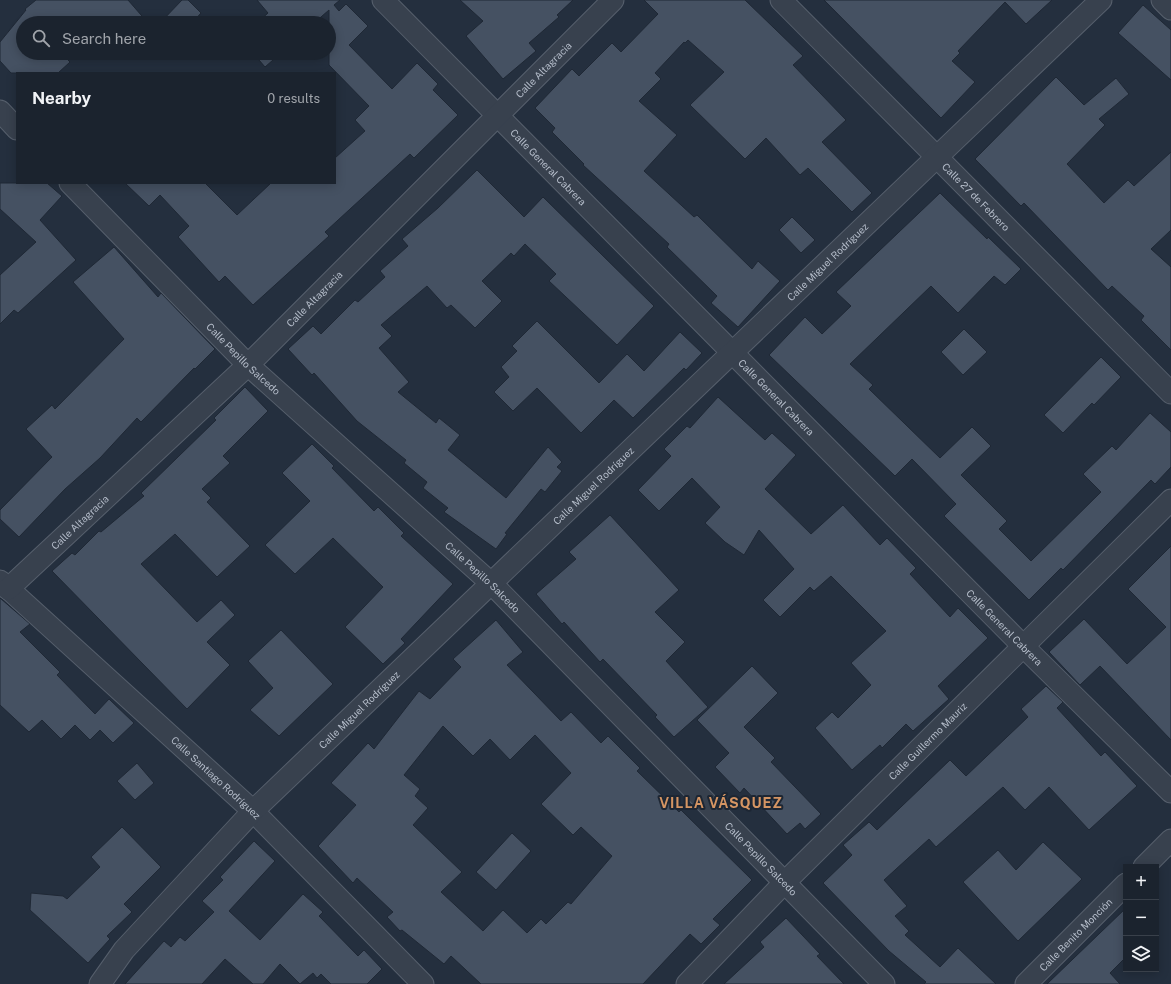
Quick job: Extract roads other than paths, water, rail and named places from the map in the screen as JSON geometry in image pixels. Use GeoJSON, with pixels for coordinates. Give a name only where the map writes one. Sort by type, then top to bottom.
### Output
{"type":"FeatureCollection","features":[{"type":"Feature","properties":{"kind":"street","name":"Calle General Cabrera"},"geometry":{"type":"LineString","coordinates":[[383,0],[734,352],[1024,647],[1171,792]]}},
{"type":"Feature","properties":{"kind":"street","name":"Calle Altagracia"},"geometry":{"type":"LineString","coordinates":[[4,585],[248,365],[613,0]]}},
{"type":"Feature","properties":{"kind":"street","name":"Calle 27 de Febrero"},"geometry":{"type":"LineString","coordinates":[[782,0],[936,158],[1171,393]]}},
{"type":"Feature","properties":{"kind":"street","name":"Calle Miguel Rodríguez"},"geometry":{"type":"LineString","coordinates":[[100,984],[124,950],[253,811],[1101,0]]}},
{"type":"Feature","properties":{"kind":"street"},"geometry":{"type":"LineString","coordinates":[[1162,0],[1171,9]]}},
{"type":"Feature","properties":{"kind":"street"},"geometry":{"type":"LineString","coordinates":[[0,111],[16,128]]}},
{"type":"Feature","properties":{"kind":"street","name":"Calle Pepillo Salcedo"},"geometry":{"type":"LineString","coordinates":[[71,184],[248,365],[492,584],[884,984]]}},
{"type":"Feature","properties":{"kind":"street","name":"Calle Guillermo Mauriz"},"geometry":{"type":"LineString","coordinates":[[687,984],[785,882],[1171,500]]}},
{"type":"Feature","properties":{"kind":"street","name":"Calle Santiago Rodríguez"},"geometry":{"type":"LineString","coordinates":[[4,585],[253,811],[423,984]]}},
{"type":"Feature","properties":{"kind":"street"},"geometry":{"type":"LineString","coordinates":[[1147,864],[1171,840]]}},
{"type":"Feature","properties":{"kind":"street","name":"Calle Benito Monción"},"geometry":{"type":"LineString","coordinates":[[1026,984],[1123,887]]}},
{"type":"Feature","properties":{"kind":"district","name":"VILLA VÁSQUEZ"},"geometry":{"type":"Point","coordinates":[721,803]}}]}
